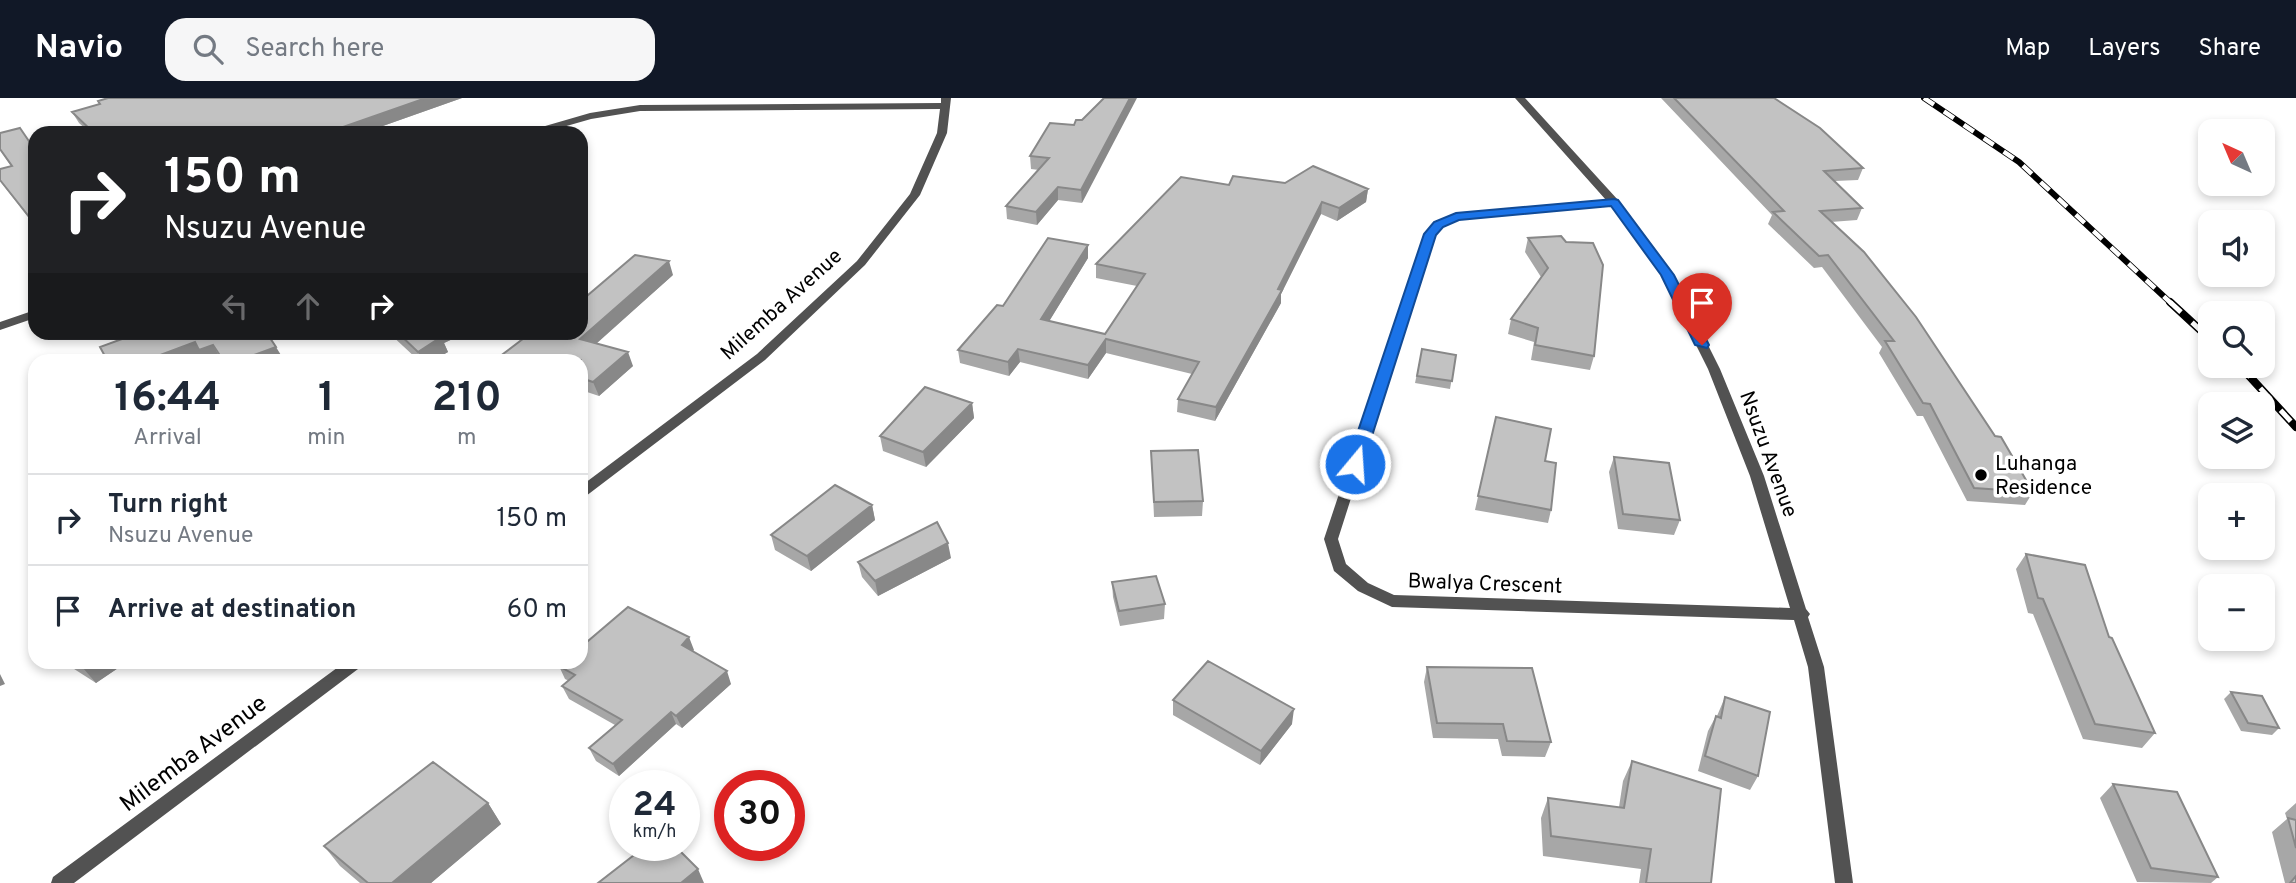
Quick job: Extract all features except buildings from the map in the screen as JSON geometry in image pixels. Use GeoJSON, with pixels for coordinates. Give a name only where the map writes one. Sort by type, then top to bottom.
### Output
{"type":"FeatureCollection","features":[{"type":"Feature","properties":{"kind":"street","name":"Nsuzu Avenue"},"geometry":{"type":"LineString","coordinates":[[1520,98],[1614,202],[1667,275],[1714,369],[1757,476],[1802,614],[1816,667],[1844,883]]}},
{"type":"Feature","properties":{"kind":"street"},"geometry":{"type":"LineString","coordinates":[[555,126],[590,116],[640,108],[945,102]]}},
{"type":"Feature","properties":{"kind":"street","name":"Milemba Avenue"},"geometry":{"type":"LineString","coordinates":[[588,488],[761,358],[860,264],[915,195],[942,133],[945,102]]}},
{"type":"Feature","properties":{"kind":"street","name":"Bwalya Crescent"},"geometry":{"type":"LineString","coordinates":[[1614,202],[1456,217],[1439,224],[1430,234],[1331,539],[1339,567],[1363,587],[1392,601],[1802,614]]}},
{"type":"Feature","properties":{"kind":"street"},"geometry":{"type":"LineString","coordinates":[[0,326],[28,316]]}},
{"type":"Feature","properties":{"kind":"street","name":"Milemba Avenue"},"geometry":{"type":"LineString","coordinates":[[60,883],[347,669]]}},
{"type":"Feature","properties":{"kind":"railway"},"geometry":{"type":"LineString","coordinates":[[1924,98],[2019,162],[2172,304]]}},
{"type":"Feature","properties":{"kind":"railway"},"geometry":{"type":"LineString","coordinates":[[2170,302],[2198,328]]}},
{"type":"Feature","properties":{"kind":"railway"},"geometry":{"type":"LineString","coordinates":[[2251,378],[2296,427]]}},
{"type":"Feature","properties":{"kind":"place","name":"Luhanga Residence"},"geometry":{"type":"Point","coordinates":[1981,475]}},
{"type":"Feature","properties":{"kind":"route"},"geometry":{"type":"LineString","coordinates":[[1355,464],[1418,264],[1430,234],[1439,224],[1456,217],[1614,202],[1667,275],[1702,345]]}}]}
